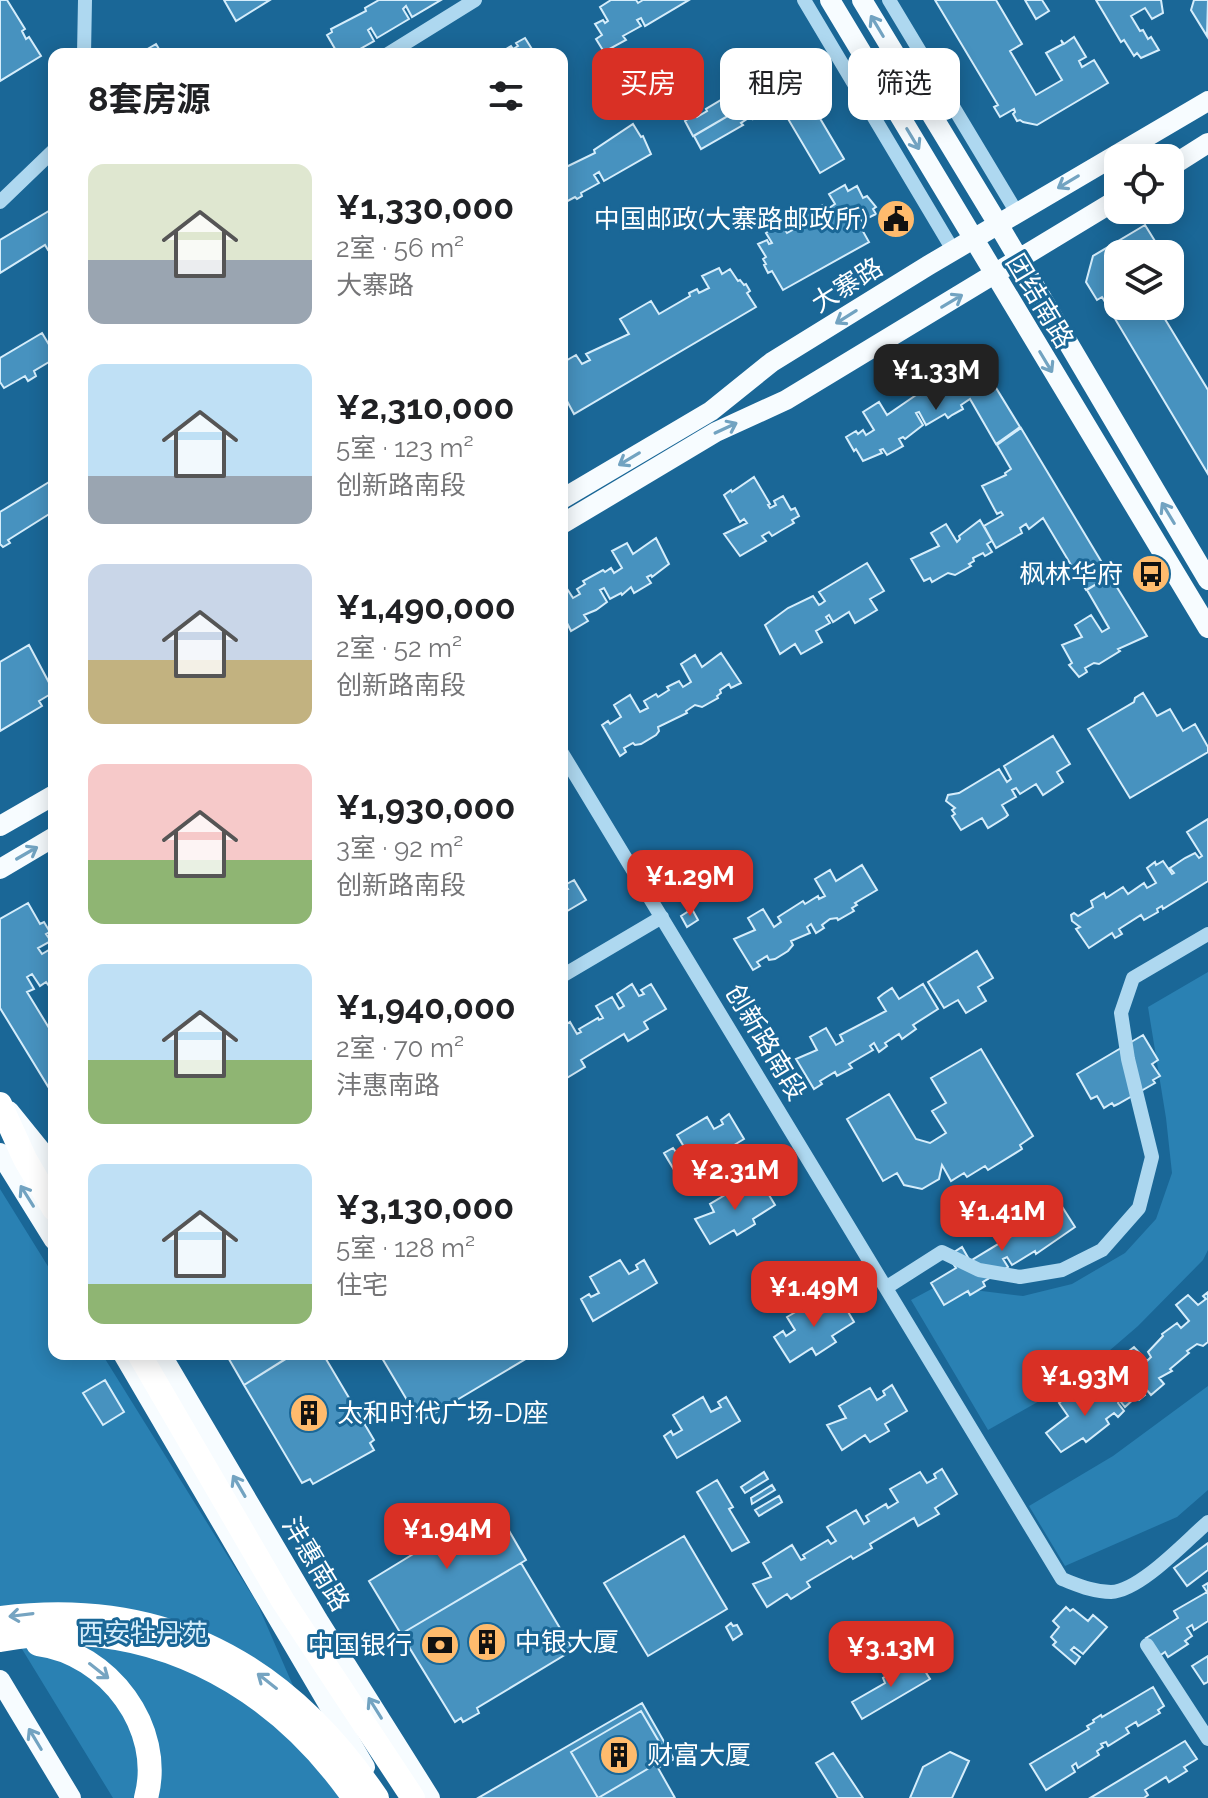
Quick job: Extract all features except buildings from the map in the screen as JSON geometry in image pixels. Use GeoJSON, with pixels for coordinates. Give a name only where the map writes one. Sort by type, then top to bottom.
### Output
{"type":"FeatureCollection","features":[{"type":"Feature","properties":{"kind":"highway"},"geometry":{"type":"LineString","coordinates":[[0,1102],[25,1159],[48,1199]]}},
{"type":"Feature","properties":{"kind":"highway"},"geometry":{"type":"LineString","coordinates":[[142,1360],[283,1601],[413,1798]]}},
{"type":"Feature","properties":{"kind":"highway"},"geometry":{"type":"LineString","coordinates":[[0,1618],[44,1612],[122,1619],[157,1626],[216,1650],[266,1678],[311,1717],[331,1736],[380,1798]]}},
{"type":"Feature","properties":{"kind":"highway"},"geometry":{"type":"LineString","coordinates":[[0,1642],[42,1635],[87,1635],[122,1639],[183,1657],[238,1684],[277,1712],[321,1753],[354,1798]]}},
{"type":"Feature","properties":{"kind":"highway"},"geometry":{"type":"LineString","coordinates":[[0,1642],[60,1649],[92,1664],[111,1680],[133,1709],[146,1741],[150,1778],[146,1798]]}},
{"type":"Feature","properties":{"kind":"main road","name":"团结南路"},"geometry":{"type":"LineString","coordinates":[[830,0],[1208,628]]}},
{"type":"Feature","properties":{"kind":"main road","name":"团结南路"},"geometry":{"type":"LineString","coordinates":[[862,0],[1208,580]]}},
{"type":"Feature","properties":{"kind":"main road","name":"大寨路"},"geometry":{"type":"LineString","coordinates":[[568,495],[711,411],[772,362],[953,250],[1208,101]]}},
{"type":"Feature","properties":{"kind":"main road"},"geometry":{"type":"LineString","coordinates":[[1184,158],[1208,143]]}},
{"type":"Feature","properties":{"kind":"main road"},"geometry":{"type":"LineString","coordinates":[[568,520],[716,432],[786,400],[1104,208]]}},
{"type":"Feature","properties":{"kind":"main road"},"geometry":{"type":"LineString","coordinates":[[0,826],[48,798]]}},
{"type":"Feature","properties":{"kind":"main road"},"geometry":{"type":"LineString","coordinates":[[0,869],[48,841]]}},
{"type":"Feature","properties":{"kind":"main road"},"geometry":{"type":"LineString","coordinates":[[0,1102],[48,1162]]}},
{"type":"Feature","properties":{"kind":"main road"},"geometry":{"type":"LineString","coordinates":[[0,1153],[48,1230]]}},
{"type":"Feature","properties":{"kind":"main road"},"geometry":{"type":"LineString","coordinates":[[126,1360],[380,1798]]}},
{"type":"Feature","properties":{"kind":"main road","name":"沣惠南路"},"geometry":{"type":"LineString","coordinates":[[165,1360],[318,1620],[430,1798]]}},
{"type":"Feature","properties":{"kind":"main road"},"geometry":{"type":"LineString","coordinates":[[0,1680],[71,1798]]}},
{"type":"Feature","properties":{"kind":"street"},"geometry":{"type":"LineString","coordinates":[[84,48],[85,0]]}},
{"type":"Feature","properties":{"kind":"street"},"geometry":{"type":"LineString","coordinates":[[398,48],[475,0]]}},
{"type":"Feature","properties":{"kind":"street"},"geometry":{"type":"LineString","coordinates":[[804,0],[953,250]]}},
{"type":"Feature","properties":{"kind":"street"},"geometry":{"type":"LineString","coordinates":[[889,0],[1017,213]]}},
{"type":"Feature","properties":{"kind":"street"},"geometry":{"type":"LineString","coordinates":[[0,202],[48,156]]}},
{"type":"Feature","properties":{"kind":"street","name":"创新路南段"},"geometry":{"type":"LineString","coordinates":[[568,763],[1062,1579],[1091,1590],[1115,1592],[1140,1581],[1208,1522]]}},
{"type":"Feature","properties":{"kind":"street"},"geometry":{"type":"LineString","coordinates":[[568,972],[662,917]]}},
{"type":"Feature","properties":{"kind":"street"},"geometry":{"type":"LineString","coordinates":[[887,1287],[942,1252],[979,1270],[1020,1277],[1062,1270],[1102,1250],[1139,1208],[1152,1157],[1128,1059],[1121,1013],[1133,978],[1208,934]]}},
{"type":"Feature","properties":{"kind":"street"},"geometry":{"type":"LineString","coordinates":[[1147,1645],[1208,1739]]}},
{"type":"Feature","properties":{"kind":"green space"},"geometry":{"type":"Polygon","coordinates":[[[1208,972],[1208,1250],[1203,1260],[1138,1326],[1073,1382],[988,1430],[911,1300],[952,1278],[974,1290],[1023,1296],[1072,1284],[1125,1253],[1156,1219],[1172,1173],[1148,1007],[1208,972]]]}},
{"type":"Feature","properties":{"kind":"green space","name":"西安牡丹苑"},"geometry":{"type":"Polygon","coordinates":[[[0,1189],[48,1266],[48,1360],[106,1360],[257,1603],[342,1798],[113,1798],[0,1613],[0,1189]]]}},
{"type":"Feature","properties":{"kind":"green space"},"geometry":{"type":"Polygon","coordinates":[[[1208,1386],[1208,1490],[1177,1517],[1065,1566],[1029,1506],[1113,1456],[1208,1386]]]}},
{"type":"Feature","properties":{"kind":"place","name":"中国邮政(大寨路邮政所)"},"geometry":{"type":"Point","coordinates":[896,219]}},
{"type":"Feature","properties":{"kind":"place","name":"枫林华府"},"geometry":{"type":"Point","coordinates":[1151,574]}},
{"type":"Feature","properties":{"kind":"place","name":"太和时代广场-D座"},"geometry":{"type":"Point","coordinates":[309,1413]}},
{"type":"Feature","properties":{"kind":"place","name":"中银大厦"},"geometry":{"type":"Point","coordinates":[487,1642]}},
{"type":"Feature","properties":{"kind":"place","name":"中国银行"},"geometry":{"type":"Point","coordinates":[440,1645]}},
{"type":"Feature","properties":{"kind":"place","name":"财富大厦"},"geometry":{"type":"Point","coordinates":[619,1755]}}]}
